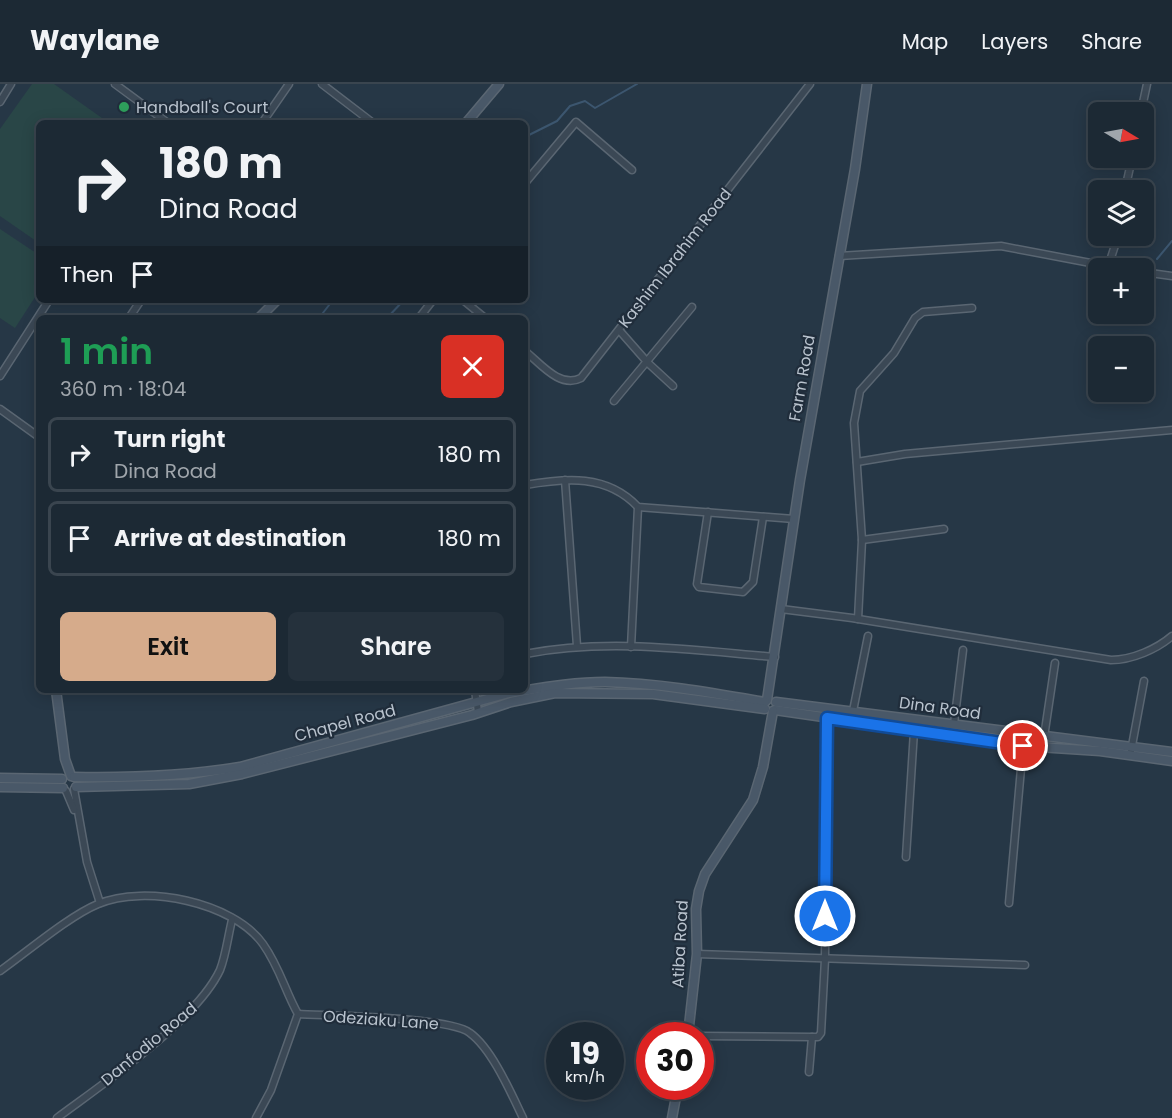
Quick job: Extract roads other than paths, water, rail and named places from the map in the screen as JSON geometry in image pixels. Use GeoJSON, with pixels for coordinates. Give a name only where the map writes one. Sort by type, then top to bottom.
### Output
{"type":"FeatureCollection","features":[{"type":"Feature","properties":{"kind":"street"},"geometry":{"type":"LineString","coordinates":[[0,102],[11,84]]}},
{"type":"Feature","properties":{"kind":"street"},"geometry":{"type":"LineString","coordinates":[[115,84],[163,120]]}},
{"type":"Feature","properties":{"kind":"street"},"geometry":{"type":"LineString","coordinates":[[264,120],[289,84]]}},
{"type":"Feature","properties":{"kind":"street"},"geometry":{"type":"LineString","coordinates":[[322,84],[368,120]]}},
{"type":"Feature","properties":{"kind":"street"},"geometry":{"type":"LineString","coordinates":[[469,120],[499,84]]}},
{"type":"Feature","properties":{"kind":"street","name":"Kashim Ibrahim Road"},"geometry":{"type":"LineString","coordinates":[[528,353],[567,382],[581,378],[810,84]]}},
{"type":"Feature","properties":{"kind":"street","name":"Farm Road"},"geometry":{"type":"LineString","coordinates":[[770,706],[771,679],[794,519],[840,256],[867,84]]}},
{"type":"Feature","properties":{"kind":"street"},"geometry":{"type":"LineString","coordinates":[[1144,102],[1150,84]]}},
{"type":"Feature","properties":{"kind":"street"},"geometry":{"type":"LineString","coordinates":[[528,179],[576,122],[632,170]]}},
{"type":"Feature","properties":{"kind":"street"},"geometry":{"type":"LineString","coordinates":[[840,256],[1002,246],[1088,263]]}},
{"type":"Feature","properties":{"kind":"street"},"geometry":{"type":"LineString","coordinates":[[1154,274],[1172,276]]}},
{"type":"Feature","properties":{"kind":"street"},"geometry":{"type":"LineString","coordinates":[[262,315],[274,303]]}},
{"type":"Feature","properties":{"kind":"street"},"geometry":{"type":"LineString","coordinates":[[421,315],[431,303]]}},
{"type":"Feature","properties":{"kind":"street"},"geometry":{"type":"LineString","coordinates":[[467,303],[481,315]]}},
{"type":"Feature","properties":{"kind":"street"},"geometry":{"type":"LineString","coordinates":[[614,401],[648,363],[692,307]]}},
{"type":"Feature","properties":{"kind":"street"},"geometry":{"type":"LineString","coordinates":[[858,619],[862,540],[854,423],[860,391],[869,378],[894,353],[915,318],[923,312],[972,308]]}},
{"type":"Feature","properties":{"kind":"street"},"geometry":{"type":"LineString","coordinates":[[0,376],[36,321]]}},
{"type":"Feature","properties":{"kind":"street"},"geometry":{"type":"LineString","coordinates":[[619,330],[648,363],[673,386]]}},
{"type":"Feature","properties":{"kind":"street"},"geometry":{"type":"LineString","coordinates":[[0,409],[36,435]]}},
{"type":"Feature","properties":{"kind":"street"},"geometry":{"type":"LineString","coordinates":[[856,462],[905,454],[1172,430]]}},
{"type":"Feature","properties":{"kind":"street"},"geometry":{"type":"LineString","coordinates":[[528,485],[565,480],[594,481],[630,498],[639,507],[794,519]]}},
{"type":"Feature","properties":{"kind":"street"},"geometry":{"type":"LineString","coordinates":[[565,480],[577,646]]}},
{"type":"Feature","properties":{"kind":"street"},"geometry":{"type":"LineString","coordinates":[[631,647],[639,507]]}},
{"type":"Feature","properties":{"kind":"street"},"geometry":{"type":"LineString","coordinates":[[708,512],[697,584],[743,592],[753,582],[763,517]]}},
{"type":"Feature","properties":{"kind":"street"},"geometry":{"type":"LineString","coordinates":[[862,540],[944,529]]}},
{"type":"Feature","properties":{"kind":"street"},"geometry":{"type":"LineString","coordinates":[[781,609],[858,619],[1111,660],[1123,659],[1153,648],[1172,636]]}},
{"type":"Feature","properties":{"kind":"street"},"geometry":{"type":"LineString","coordinates":[[853,711],[868,636]]}},
{"type":"Feature","properties":{"kind":"street"},"geometry":{"type":"LineString","coordinates":[[528,654],[577,646],[631,647],[775,657]]}},
{"type":"Feature","properties":{"kind":"street"},"geometry":{"type":"LineString","coordinates":[[954,724],[963,650]]}},
{"type":"Feature","properties":{"kind":"street"},"geometry":{"type":"LineString","coordinates":[[1044,737],[1055,663]]}},
{"type":"Feature","properties":{"kind":"street"},"geometry":{"type":"LineString","coordinates":[[1131,750],[1144,681]]}},
{"type":"Feature","properties":{"kind":"street"},"geometry":{"type":"LineString","coordinates":[[56,693],[58,722],[69,783],[100,903]]}},
{"type":"Feature","properties":{"kind":"street"},"geometry":{"type":"LineString","coordinates":[[476,693],[477,707]]}},
{"type":"Feature","properties":{"kind":"street","name":"Chapel Road"},"geometry":{"type":"LineString","coordinates":[[0,778],[69,783],[189,784],[242,774],[477,707],[555,693],[653,694],[770,706]]}},
{"type":"Feature","properties":{"kind":"street","name":"Dina Road"},"geometry":{"type":"LineString","coordinates":[[770,706],[853,711],[954,724],[1131,750],[1172,761]]}},
{"type":"Feature","properties":{"kind":"street","name":"Dina Road"},"geometry":{"type":"LineString","coordinates":[[770,706],[827,718],[1023,746],[1172,752]]}},
{"type":"Feature","properties":{"kind":"street","name":"Atiba Road"},"geometry":{"type":"LineString","coordinates":[[689,1022],[697,954],[696,909],[699,891],[705,874],[753,800],[763,767],[770,706]]}},
{"type":"Feature","properties":{"kind":"street"},"geometry":{"type":"LineString","coordinates":[[714,1036],[818,1037],[821,1033],[825,958],[827,718]]}},
{"type":"Feature","properties":{"kind":"street"},"geometry":{"type":"LineString","coordinates":[[906,856],[914,731]]}},
{"type":"Feature","properties":{"kind":"street"},"geometry":{"type":"LineString","coordinates":[[1009,903],[1023,746]]}},
{"type":"Feature","properties":{"kind":"street","name":"Chapel Road"},"geometry":{"type":"LineString","coordinates":[[0,787],[69,783]]}},
{"type":"Feature","properties":{"kind":"street"},"geometry":{"type":"LineString","coordinates":[[0,971],[100,903],[144,896],[169,897],[204,906],[232,920],[262,942],[278,969],[298,1014],[271,1090],[256,1118]]}},
{"type":"Feature","properties":{"kind":"street","name":"Danfodio Road"},"geometry":{"type":"LineString","coordinates":[[57,1118],[178,1023],[201,999],[220,969],[232,920]]}},
{"type":"Feature","properties":{"kind":"street"},"geometry":{"type":"LineString","coordinates":[[697,954],[1025,965]]}},
{"type":"Feature","properties":{"kind":"street","name":"Odeziaku Lane"},"geometry":{"type":"LineString","coordinates":[[298,1014],[437,1023],[464,1029],[479,1041],[508,1086],[523,1118]]}},
{"type":"Feature","properties":{"kind":"street"},"geometry":{"type":"LineString","coordinates":[[809,1072],[812,1037]]}},
{"type":"Feature","properties":{"kind":"street"},"geometry":{"type":"LineString","coordinates":[[672,1118],[675,1100]]}},
{"type":"Feature","properties":{"kind":"waterway"},"geometry":{"type":"LineString","coordinates":[[528,136],[557,121],[570,106],[585,101],[595,108],[637,84]]}},
{"type":"Feature","properties":{"kind":"waterway"},"geometry":{"type":"LineString","coordinates":[[1157,259],[1172,241]]}},
{"type":"Feature","properties":{"kind":"waterway"},"geometry":{"type":"LineString","coordinates":[[321,315],[331,303]]}},
{"type":"Feature","properties":{"kind":"waterway"},"geometry":{"type":"LineString","coordinates":[[390,315],[401,303]]}},
{"type":"Feature","properties":{"kind":"place","name":"Handball's Court"},"geometry":{"type":"Point","coordinates":[124,107]}}]}
